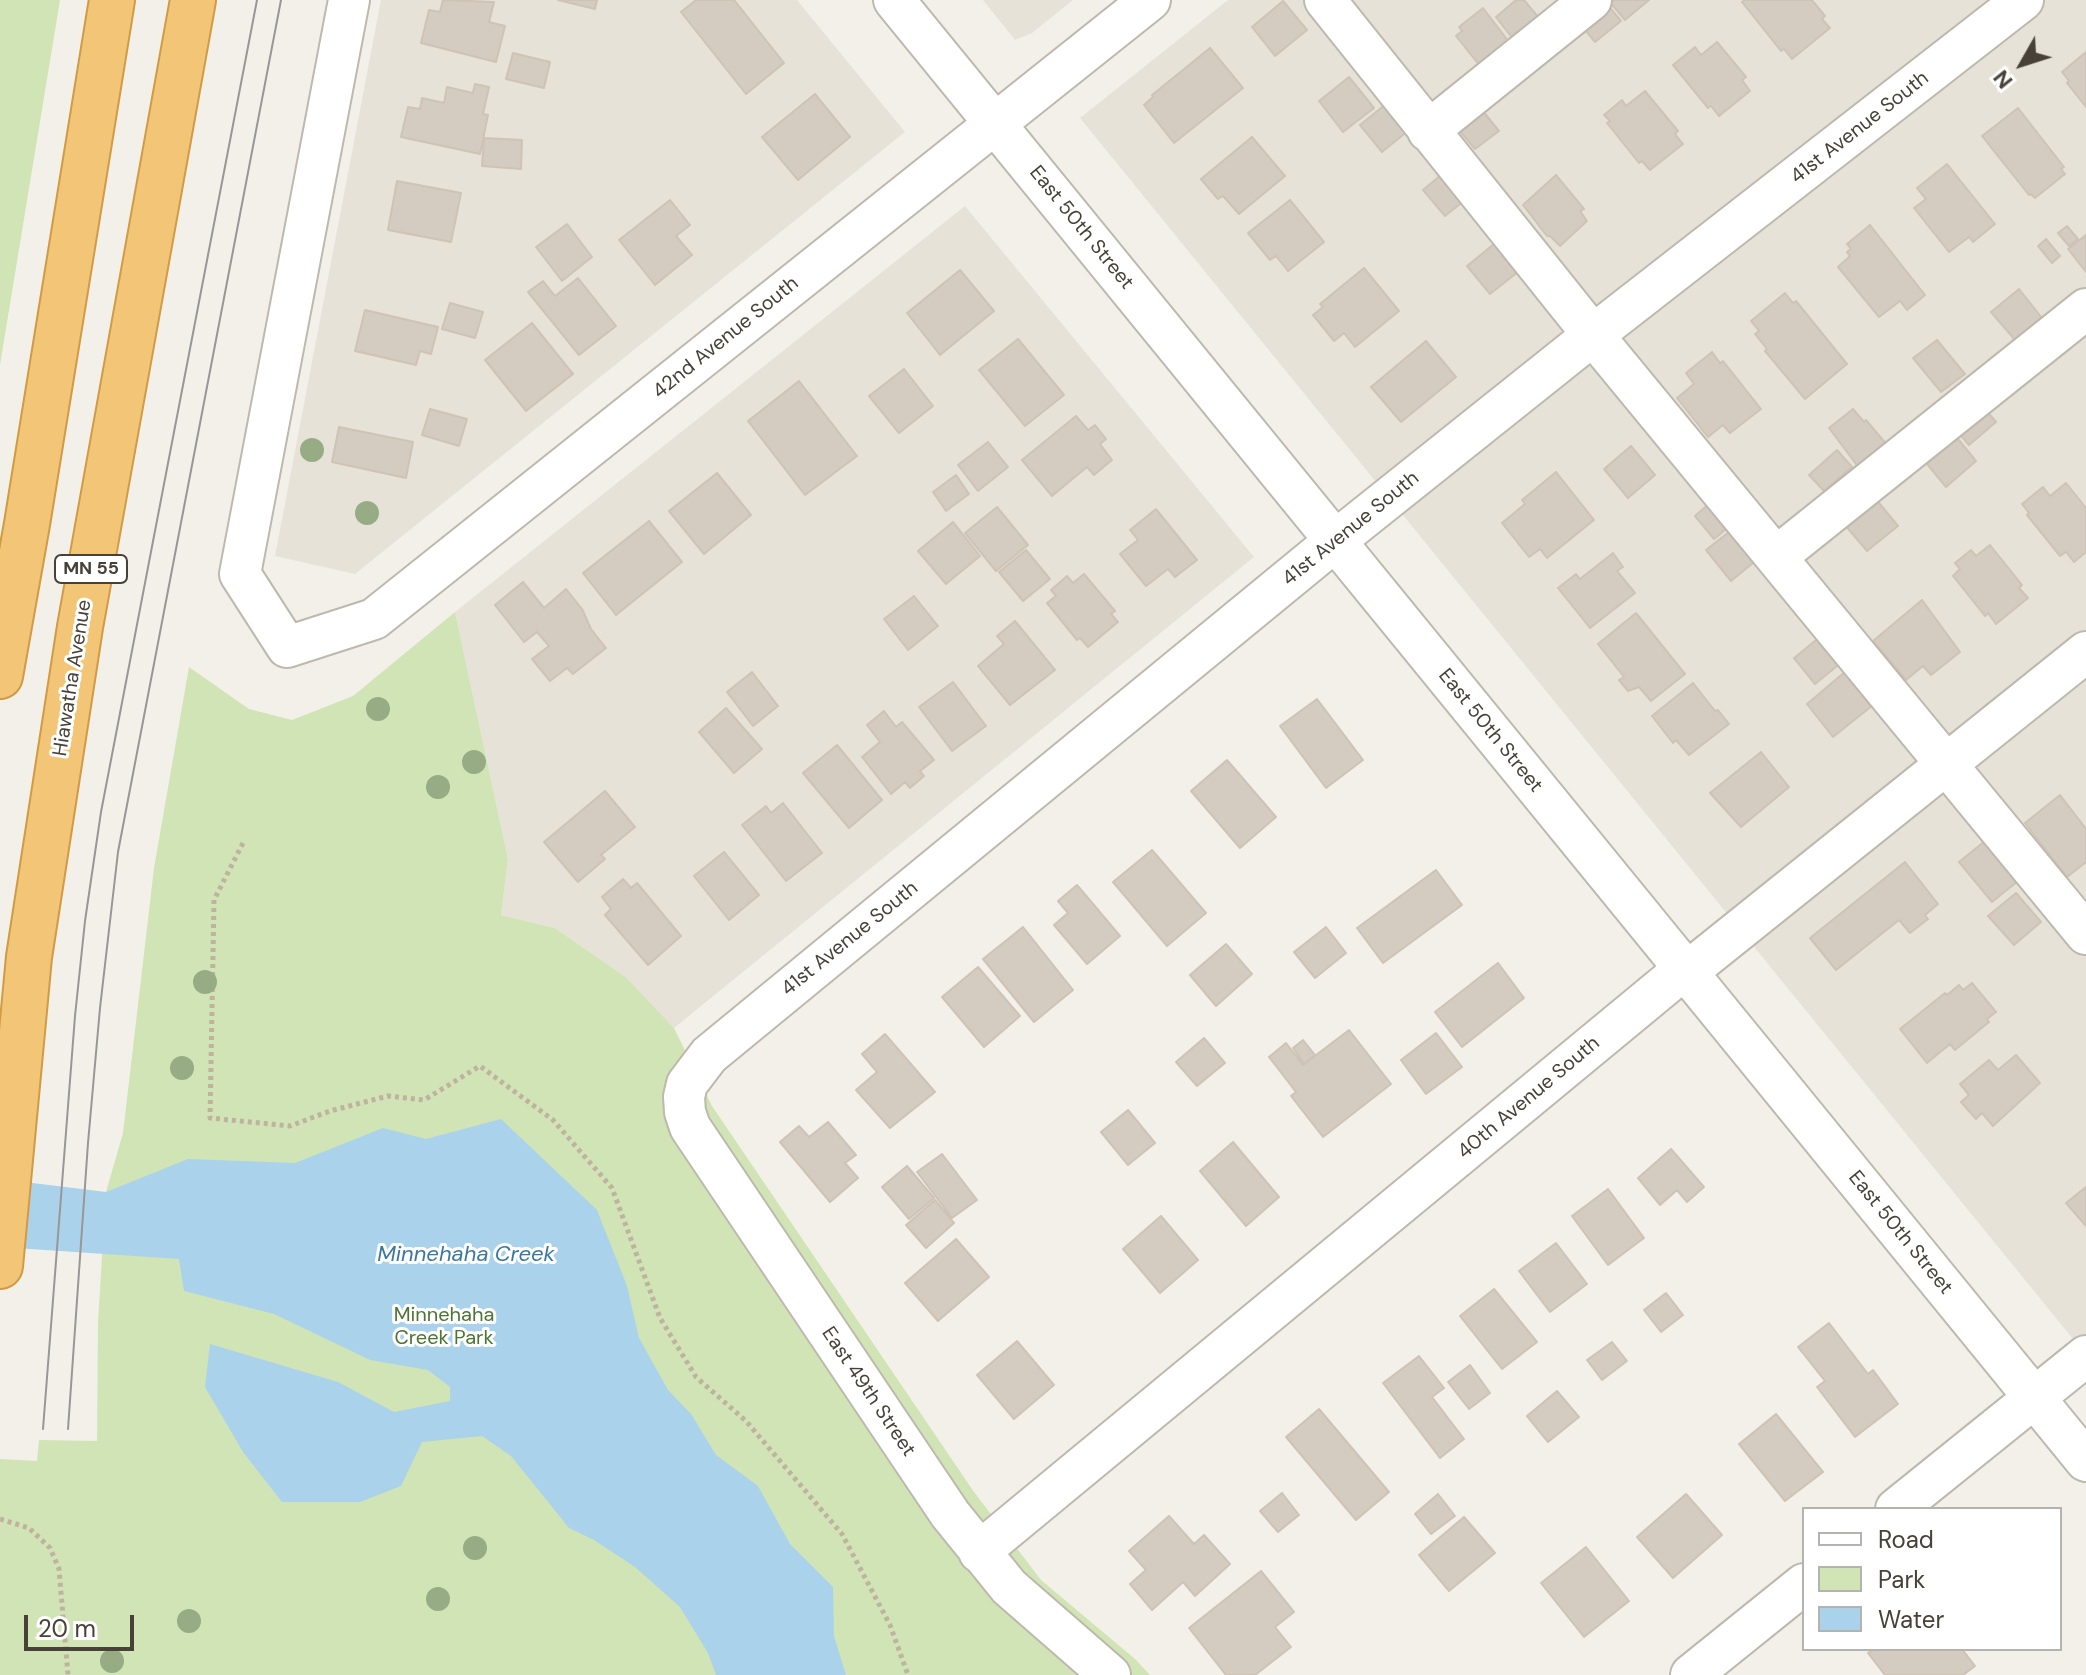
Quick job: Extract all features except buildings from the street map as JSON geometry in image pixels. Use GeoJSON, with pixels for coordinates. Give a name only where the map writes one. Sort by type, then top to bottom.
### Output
{"type":"FeatureCollection","features":[{"type":"Feature","properties":{"kind":"highway"},"geometry":{"type":"LineString","coordinates":[[0,676],[112,0]]}},
{"type":"Feature","properties":{"kind":"highway","name":"Hiawatha Avenue"},"geometry":{"type":"LineString","coordinates":[[0,1266],[29,957],[80,627],[193,0]]}},
{"type":"Feature","properties":{"kind":"street","name":"42nd Avenue South"},"geometry":{"type":"LineString","coordinates":[[349,0],[240,574],[287,647],[374,619],[1150,0]]}},
{"type":"Feature","properties":{"kind":"street","name":"East 50th Street"},"geometry":{"type":"LineString","coordinates":[[894,0],[2086,1461]]}},
{"type":"Feature","properties":{"kind":"street"},"geometry":{"type":"LineString","coordinates":[[1325,0],[1593,335],[2086,934]]}},
{"type":"Feature","properties":{"kind":"street"},"geometry":{"type":"LineString","coordinates":[[1428,131],[1591,0]]}},
{"type":"Feature","properties":{"kind":"street","name":"41st Avenue South"},"geometry":{"type":"LineString","coordinates":[[693,1074],[721,1045],[1335,541],[1593,335],[2023,0]]}},
{"type":"Feature","properties":{"kind":"street"},"geometry":{"type":"LineString","coordinates":[[1776,557],[2086,309]]}},
{"type":"Feature","properties":{"kind":"street","name":"40th Avenue South"},"geometry":{"type":"LineString","coordinates":[[979,1552],[1676,976],[1687,972],[2086,652]]}},
{"type":"Feature","properties":{"kind":"street","name":"East 49th Street"},"geometry":{"type":"LineString","coordinates":[[693,1074],[684,1097],[690,1127],[950,1514],[1009,1587],[1110,1675]]}},
{"type":"Feature","properties":{"kind":"street"},"geometry":{"type":"LineString","coordinates":[[1898,1507],[2086,1356]]}},
{"type":"Feature","properties":{"kind":"street"},"geometry":{"type":"LineString","coordinates":[[1691,1675],[1802,1586]]}},
{"type":"Feature","properties":{"kind":"path"},"geometry":{"type":"LineString","coordinates":[[243,843],[214,900],[210,1118],[290,1126],[330,1111],[388,1096],[424,1100],[480,1066],[553,1120],[612,1188],[660,1318],[696,1377],[746,1421],[842,1534],[890,1625],[908,1675]]}},
{"type":"Feature","properties":{"kind":"path"},"geometry":{"type":"LineString","coordinates":[[0,1519],[29,1528],[50,1548],[59,1569],[68,1675]]}},
{"type":"Feature","properties":{"kind":"shaded area"},"geometry":{"type":"Polygon","coordinates":[[[381,0],[797,0],[905,132],[355,574],[275,556],[381,0]]]}},
{"type":"Feature","properties":{"kind":"shaded area"},"geometry":{"type":"Polygon","coordinates":[[[983,0],[1073,0],[1032,33],[1015,40],[983,0]]]}},
{"type":"Feature","properties":{"kind":"shaded area"},"geometry":{"type":"Polygon","coordinates":[[[1228,0],[2086,0],[2086,1355],[1080,118],[1228,0]]]}},
{"type":"Feature","properties":{"kind":"shaded area"},"geometry":{"type":"Polygon","coordinates":[[[965,206],[1254,557],[674,1028],[627,978],[555,928],[501,915],[508,859],[455,612],[965,206]]]}},
{"type":"Feature","properties":{"kind":"green space"},"geometry":{"type":"Polygon","coordinates":[[[0,0],[60,0],[0,365],[0,0]]]}},
{"type":"Feature","properties":{"kind":"green space","name":"Minnehaha Creek Park"},"geometry":{"type":"Polygon","coordinates":[[[455,612],[508,859],[501,915],[555,928],[627,978],[674,1028],[712,1106],[974,1492],[1041,1580],[1150,1675],[0,1675],[0,1459],[37,1461],[39,1440],[97,1441],[98,1322],[106,1192],[123,1133],[154,868],[189,667],[249,709],[292,720],[353,696],[455,612]]]}},
{"type":"Feature","properties":{"kind":"water","name":"Minnehaha Creek"},"geometry":{"type":"Polygon","coordinates":[[[501,1119],[597,1210],[627,1286],[639,1338],[668,1390],[691,1414],[716,1455],[758,1486],[790,1544],[833,1587],[834,1636],[846,1675],[716,1675],[708,1653],[680,1607],[635,1567],[569,1528],[511,1456],[482,1436],[422,1442],[401,1486],[360,1502],[282,1502],[243,1452],[205,1387],[210,1344],[338,1382],[394,1412],[450,1401],[450,1387],[428,1370],[370,1360],[274,1314],[184,1291],[179,1259],[0,1247],[0,1179],[106,1192],[188,1159],[295,1163],[383,1128],[426,1139],[501,1119]]]}},
{"type":"Feature","properties":{"kind":"tram line"},"geometry":{"type":"LineString","coordinates":[[43,1429],[75,1016],[101,812],[257,0]]}},
{"type":"Feature","properties":{"kind":"tram line"},"geometry":{"type":"LineString","coordinates":[[68,1429],[88,1143],[118,852],[281,0]]}}]}
